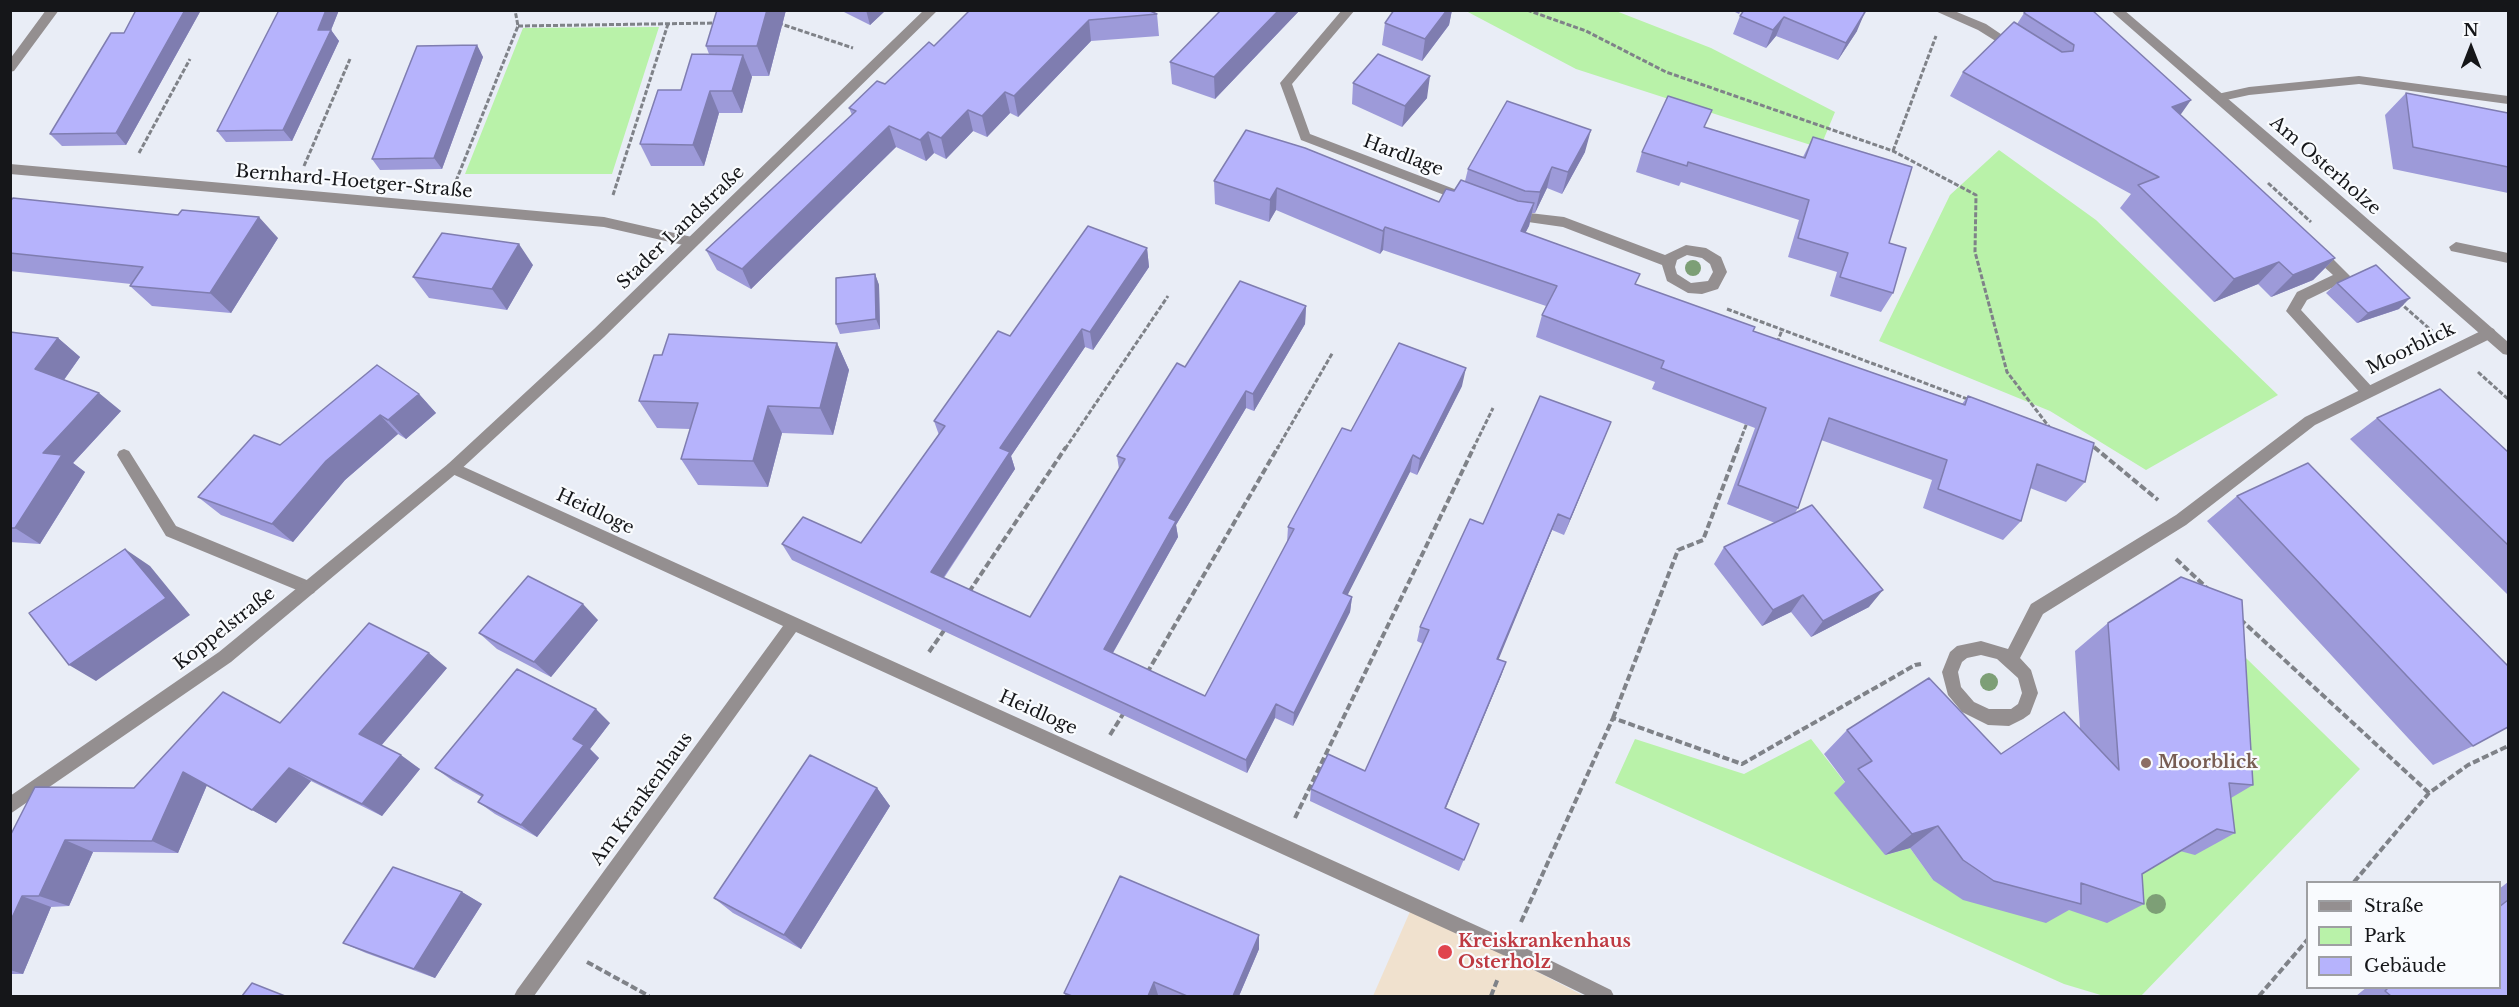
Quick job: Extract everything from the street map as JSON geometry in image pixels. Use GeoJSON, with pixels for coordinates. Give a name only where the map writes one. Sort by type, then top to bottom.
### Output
{"type":"FeatureCollection","features":[{"type":"Feature","properties":{"kind":"street"},"geometry":{"type":"LineString","coordinates":[[10,68],[53,10]]}},
{"type":"Feature","properties":{"kind":"street","name":"Stader Landstraße"},"geometry":{"type":"LineString","coordinates":[[453,468],[599,333],[932,10]]}},
{"type":"Feature","properties":{"kind":"street","name":"Hardlage"},"geometry":{"type":"LineString","coordinates":[[1349,10],[1286,83],[1305,137],[1476,203]]}},
{"type":"Feature","properties":{"kind":"street","name":"Am Osterholze"},"geometry":{"type":"LineString","coordinates":[[2116,10],[2508,350]]}},
{"type":"Feature","properties":{"kind":"street"},"geometry":{"type":"LineString","coordinates":[[1942,12],[1982,27],[2022,52]]}},
{"type":"Feature","properties":{"kind":"street"},"geometry":{"type":"LineString","coordinates":[[2217,98],[2249,92],[2359,80],[2508,100]]}},
{"type":"Feature","properties":{"kind":"street","name":"Bernhard-Hoetger-Straße"},"geometry":{"type":"LineString","coordinates":[[10,170],[604,222],[692,242]]}},
{"type":"Feature","properties":{"kind":"street"},"geometry":{"type":"LineString","coordinates":[[1497,211],[1519,219],[1564,222],[1669,262]]}},
{"type":"Feature","properties":{"kind":"street"},"geometry":{"type":"LineString","coordinates":[[2303,240],[2343,276],[2302,296],[2293,311],[2368,392]]}},
{"type":"Feature","properties":{"kind":"street"},"geometry":{"type":"LineString","coordinates":[[2456,247],[2508,258]]}},
{"type":"Feature","properties":{"kind":"street"},"geometry":{"type":"LineString","coordinates":[[1686,250],[1706,253],[1716,261],[1720,272],[1717,281],[1708,287],[1695,289],[1682,285],[1669,272],[1669,262],[1675,254],[1686,250]]}},
{"type":"Feature","properties":{"kind":"street","name":"Moorblick"},"geometry":{"type":"LineString","coordinates":[[2010,659],[2037,609],[2181,520],[2310,421],[2489,333]]}},
{"type":"Feature","properties":{"kind":"street"},"geometry":{"type":"LineString","coordinates":[[124,455],[171,531],[309,588]]}},
{"type":"Feature","properties":{"kind":"street","name":"Koppelstraße"},"geometry":{"type":"LineString","coordinates":[[10,806],[225,657],[453,468]]}},
{"type":"Feature","properties":{"kind":"street","name":"Heidloge"},"geometry":{"type":"LineString","coordinates":[[453,468],[1509,949],[1605,996]]}},
{"type":"Feature","properties":{"kind":"street","name":"Am Krankenhaus"},"geometry":{"type":"LineString","coordinates":[[523,996],[794,624]]}},
{"type":"Feature","properties":{"kind":"street"},"geometry":{"type":"LineString","coordinates":[[1971,649],[1991,649],[2010,659],[2025,675],[2030,693],[2024,709],[2008,718],[1988,717],[1968,707],[1960,699],[1951,681],[1952,664],[1963,651],[1971,649]]}},
{"type":"Feature","properties":{"kind":"path"},"geometry":{"type":"LineString","coordinates":[[444,208],[518,26],[515,10]]}},
{"type":"Feature","properties":{"kind":"path"},"geometry":{"type":"LineString","coordinates":[[1527,10],[1586,30],[1666,72],[1893,151],[1976,195],[1976,252],[1992,320],[2007,372],[2050,429],[2039,425]]}},
{"type":"Feature","properties":{"kind":"path"},"geometry":{"type":"LineString","coordinates":[[1893,151],[1942,12]]}},
{"type":"Feature","properties":{"kind":"path"},"geometry":{"type":"LineString","coordinates":[[771,23],[783,22],[882,59]]}},
{"type":"Feature","properties":{"kind":"path"},"geometry":{"type":"LineString","coordinates":[[518,26],[726,23]]}},
{"type":"Feature","properties":{"kind":"path"},"geometry":{"type":"LineString","coordinates":[[604,222],[668,24]]}},
{"type":"Feature","properties":{"kind":"path"},"geometry":{"type":"LineString","coordinates":[[126,179],[190,59]]}},
{"type":"Feature","properties":{"kind":"path"},"geometry":{"type":"LineString","coordinates":[[292,195],[350,59]]}},
{"type":"Feature","properties":{"kind":"path"},"geometry":{"type":"LineString","coordinates":[[2260,176],[2312,224]]}},
{"type":"Feature","properties":{"kind":"path"},"geometry":{"type":"LineString","coordinates":[[1708,287],[1728,311],[1972,400]]}},
{"type":"Feature","properties":{"kind":"path"},"geometry":{"type":"LineString","coordinates":[[2392,295],[2508,399]]}},
{"type":"Feature","properties":{"kind":"path"},"geometry":{"type":"LineString","coordinates":[[965,600],[1168,296]]}},
{"type":"Feature","properties":{"kind":"path"},"geometry":{"type":"LineString","coordinates":[[1774,352],[1782,330]]}},
{"type":"Feature","properties":{"kind":"path"},"geometry":{"type":"LineString","coordinates":[[1143,679],[1334,352]]}},
{"type":"Feature","properties":{"kind":"path"},"geometry":{"type":"LineString","coordinates":[[1282,845],[1493,408]]}},
{"type":"Feature","properties":{"kind":"path"},"geometry":{"type":"LineString","coordinates":[[1509,949],[1613,718],[1678,550],[1703,540],[1749,418]]}},
{"type":"Feature","properties":{"kind":"path"},"geometry":{"type":"LineString","coordinates":[[2083,441],[2094,445],[2181,520]]}},
{"type":"Feature","properties":{"kind":"path"},"geometry":{"type":"LineString","coordinates":[[2154,538],[2214,594]]}},
{"type":"Feature","properties":{"kind":"path"},"geometry":{"type":"LineString","coordinates":[[2240,618],[2429,793]]}},
{"type":"Feature","properties":{"kind":"path"},"geometry":{"type":"LineString","coordinates":[[912,678],[952,619]]}},
{"type":"Feature","properties":{"kind":"path"},"geometry":{"type":"LineString","coordinates":[[1613,718],[1742,764],[1915,664],[1952,664]]}},
{"type":"Feature","properties":{"kind":"path"},"geometry":{"type":"LineString","coordinates":[[1095,761],[1125,710]]}},
{"type":"Feature","properties":{"kind":"path"},"geometry":{"type":"LineString","coordinates":[[2356,881],[2429,793],[2468,765],[2508,746]]}},
{"type":"Feature","properties":{"kind":"path"},"geometry":{"type":"LineString","coordinates":[[2259,996],[2306,940]]}},
{"type":"Feature","properties":{"kind":"path"},"geometry":{"type":"LineString","coordinates":[[559,946],[650,996]]}},
{"type":"Feature","properties":{"kind":"shaded area","name":"Kreiskrankenhaus Osterholz"},"geometry":{"type":"Polygon","coordinates":[[[1412,907],[1584,996],[1373,996],[1412,907]]]}},
{"type":"Feature","properties":{"kind":"green space"},"geometry":{"type":"Polygon","coordinates":[[[1466,11],[1616,11],[1711,48],[1835,112],[1820,148],[1576,69],[1466,11]]]}},
{"type":"Feature","properties":{"kind":"green space"},"geometry":{"type":"Polygon","coordinates":[[[659,27],[612,174],[465,174],[523,28],[659,27]]]}},
{"type":"Feature","properties":{"kind":"green space"},"geometry":{"type":"Polygon","coordinates":[[[1999,150],[2096,220],[2278,395],[2146,470],[2050,411],[1879,341],[1950,195],[1999,150]]]}},
{"type":"Feature","properties":{"kind":"green space"},"geometry":{"type":"Polygon","coordinates":[[[2210,623],[2360,769],[2141,996],[2104,996],[2064,984],[1615,783],[1635,739],[1744,774],[1811,739],[1847,785],[1885,855],[1910,848],[1933,880],[2210,623]]]}},
{"type":"Feature","properties":{"kind":"building"},"geometry":{"type":"Polygon","coordinates":[[[136,10],[185,10],[116,133],[50,134],[111,33],[124,33],[136,10]]]}},
{"type":"Feature","properties":{"kind":"building"},"geometry":{"type":"Polygon","coordinates":[[[279,10],[326,10],[318,30],[331,30],[283,130],[217,131],[279,10]]]}},
{"type":"Feature","properties":{"kind":"building"},"geometry":{"type":"Polygon","coordinates":[[[717,10],[767,10],[757,46],[706,46],[717,10]]]}},
{"type":"Feature","properties":{"kind":"building"},"geometry":{"type":"Polygon","coordinates":[[[970,10],[1148,10],[1157,14],[1089,20],[1014,96],[1005,92],[982,116],[968,110],[941,138],[928,132],[920,140],[889,126],[742,269],[706,250],[856,111],[849,108],[877,81],[885,84],[929,42],[934,46],[970,10]]]}},
{"type":"Feature","properties":{"kind":"building"},"geometry":{"type":"Polygon","coordinates":[[[1221,10],[1279,10],[1214,77],[1170,62],[1221,10]]]}},
{"type":"Feature","properties":{"kind":"building"},"geometry":{"type":"Polygon","coordinates":[[[1394,10],[1447,10],[1425,39],[1385,23],[1394,10]]]}},
{"type":"Feature","properties":{"kind":"building"},"geometry":{"type":"Polygon","coordinates":[[[1744,10],[1860,10],[1865,12],[1846,43],[1784,17],[1773,30],[1740,16],[1744,10]]]}},
{"type":"Feature","properties":{"kind":"building"},"geometry":{"type":"Polygon","coordinates":[[[2026,10],[2092,10],[2191,100],[2172,107],[2335,258],[2293,275],[2279,262],[2234,279],[2138,185],[2159,177],[1963,72],[2014,22],[2062,52],[2073,51],[2074,45],[2024,13],[2026,10]]]}},
{"type":"Feature","properties":{"kind":"building"},"geometry":{"type":"Polygon","coordinates":[[[477,45],[434,158],[372,159],[417,46],[477,45]]]}},
{"type":"Feature","properties":{"kind":"building"},"geometry":{"type":"Polygon","coordinates":[[[692,54],[743,55],[732,91],[710,91],[693,145],[640,144],[658,90],[681,90],[692,54]]]}},
{"type":"Feature","properties":{"kind":"building"},"geometry":{"type":"Polygon","coordinates":[[[1378,54],[1430,76],[1405,106],[1353,83],[1378,54]]]}},
{"type":"Feature","properties":{"kind":"building"},"geometry":{"type":"Polygon","coordinates":[[[2406,93],[2508,113],[2508,167],[2413,147],[2406,93]]]}},
{"type":"Feature","properties":{"kind":"building"},"geometry":{"type":"Polygon","coordinates":[[[1668,96],[1712,110],[1704,127],[1805,158],[1813,137],[1912,167],[1889,243],[1906,248],[1893,293],[1840,277],[1848,253],[1798,238],[1809,200],[1688,162],[1687,166],[1642,152],[1668,96]]]}},
{"type":"Feature","properties":{"kind":"building"},"geometry":{"type":"Polygon","coordinates":[[[1507,101],[1591,130],[1568,172],[1552,167],[1540,192],[1525,191],[1468,169],[1507,101]]]}},
{"type":"Feature","properties":{"kind":"building"},"geometry":{"type":"Polygon","coordinates":[[[1246,130],[1305,148],[1439,202],[1446,189],[1454,191],[1461,180],[1518,201],[1534,203],[1521,231],[1640,274],[1635,284],[1755,327],[1753,331],[1965,405],[1968,396],[2094,443],[2085,482],[2037,464],[2021,521],[1938,489],[1947,460],[1829,418],[1798,508],[1738,485],[1766,408],[1661,368],[1664,361],[1542,315],[1557,286],[1385,227],[1383,231],[1277,188],[1270,200],[1214,181],[1246,130]]]}},
{"type":"Feature","properties":{"kind":"building"},"geometry":{"type":"Polygon","coordinates":[[[13,198],[178,215],[182,210],[259,217],[210,293],[130,286],[143,267],[10,253],[10,201],[13,198]]]}},
{"type":"Feature","properties":{"kind":"building"},"geometry":{"type":"Polygon","coordinates":[[[1088,226],[1147,248],[1090,332],[1082,329],[1000,448],[1010,452],[931,572],[1030,617],[1125,459],[1117,456],[1177,363],[1185,367],[1240,281],[1306,306],[1253,394],[1246,391],[1169,518],[1176,521],[1104,649],[1205,696],[1294,529],[1288,527],[1342,428],[1351,431],[1399,343],[1466,368],[1420,459],[1413,455],[1343,593],[1352,597],[1294,713],[1276,704],[1246,760],[782,544],[803,517],[861,543],[945,426],[934,421],[998,331],[1010,336],[1088,226]]]}},
{"type":"Feature","properties":{"kind":"building"},"geometry":{"type":"Polygon","coordinates":[[[442,233],[519,244],[492,289],[413,277],[442,233]]]}},
{"type":"Feature","properties":{"kind":"building"},"geometry":{"type":"Polygon","coordinates":[[[2376,265],[2410,298],[2368,313],[2337,283],[2376,265]]]}},
{"type":"Feature","properties":{"kind":"building"},"geometry":{"type":"Polygon","coordinates":[[[875,274],[876,319],[836,324],[836,278],[875,274]]]}},
{"type":"Feature","properties":{"kind":"building"},"geometry":{"type":"Polygon","coordinates":[[[10,332],[58,338],[35,369],[99,393],[43,453],[62,455],[15,528],[10,528],[10,332]]]}},
{"type":"Feature","properties":{"kind":"building"},"geometry":{"type":"Polygon","coordinates":[[[669,334],[837,343],[820,408],[768,406],[753,461],[681,459],[698,403],[639,401],[654,355],[662,355],[669,334]]]}},
{"type":"Feature","properties":{"kind":"building"},"geometry":{"type":"Polygon","coordinates":[[[377,365],[419,394],[388,420],[380,415],[326,461],[272,524],[198,497],[254,435],[280,445],[377,365]]]}},
{"type":"Feature","properties":{"kind":"building"},"geometry":{"type":"Polygon","coordinates":[[[2440,389],[2508,452],[2508,545],[2377,418],[2440,389]]]}},
{"type":"Feature","properties":{"kind":"building"},"geometry":{"type":"Polygon","coordinates":[[[1540,396],[1611,422],[1570,519],[1558,514],[1497,659],[1506,662],[1445,808],[1479,824],[1464,860],[1311,789],[1328,754],[1365,771],[1429,630],[1420,627],[1470,519],[1483,524],[1540,396]]]}},
{"type":"Feature","properties":{"kind":"building"},"geometry":{"type":"Polygon","coordinates":[[[2308,463],[2508,666],[2508,727],[2473,746],[2237,496],[2308,463]]]}},
{"type":"Feature","properties":{"kind":"building"},"geometry":{"type":"Polygon","coordinates":[[[1812,505],[1883,590],[1823,621],[1803,595],[1773,610],[1724,547],[1812,505]]]}},
{"type":"Feature","properties":{"kind":"building"},"geometry":{"type":"Polygon","coordinates":[[[125,549],[166,598],[69,665],[29,613],[125,549]]]}},
{"type":"Feature","properties":{"kind":"building"},"geometry":{"type":"Polygon","coordinates":[[[528,576],[583,604],[534,662],[479,633],[528,576]]]}},
{"type":"Feature","properties":{"kind":"building","name":"Moorblick"},"geometry":{"type":"Polygon","coordinates":[[[2181,577],[2242,600],[2253,785],[2229,783],[2235,833],[2217,829],[2142,874],[2144,904],[2081,883],[2081,904],[1994,881],[1963,860],[1938,826],[1912,834],[1858,769],[1872,761],[1847,730],[1929,678],[2001,754],[2064,712],[2119,770],[2108,623],[2181,577]]]}},
{"type":"Feature","properties":{"kind":"building"},"geometry":{"type":"Polygon","coordinates":[[[369,623],[429,653],[359,734],[401,755],[362,804],[289,768],[252,810],[183,772],[152,841],[65,840],[39,896],[22,896],[10,922],[10,836],[35,787],[134,788],[223,692],[280,723],[369,623]]]}},
{"type":"Feature","properties":{"kind":"building"},"geometry":{"type":"Polygon","coordinates":[[[517,669],[596,709],[573,739],[584,745],[521,825],[478,802],[483,795],[435,768],[517,669]]]}},
{"type":"Feature","properties":{"kind":"building"},"geometry":{"type":"Polygon","coordinates":[[[810,755],[877,788],[784,935],[714,898],[810,755]]]}},
{"type":"Feature","properties":{"kind":"building"},"geometry":{"type":"Polygon","coordinates":[[[393,867],[462,892],[414,969],[343,943],[393,867]]]}},
{"type":"Feature","properties":{"kind":"building"},"geometry":{"type":"Polygon","coordinates":[[[1120,876],[1259,935],[1233,996],[1187,996],[1154,982],[1148,996],[1072,996],[1064,993],[1120,876]]]}},
{"type":"Feature","properties":{"kind":"building"},"geometry":{"type":"Polygon","coordinates":[[[2508,900],[2508,996],[2391,996],[2385,991],[2387,989],[2501,989],[2501,905],[2508,900]]]}},
{"type":"Feature","properties":{"kind":"building"},"geometry":{"type":"Polygon","coordinates":[[[252,983],[285,996],[242,996],[252,983]]]}},
{"type":"Feature","properties":{"kind":"place","name":"Moorblick"},"geometry":{"type":"Point","coordinates":[2146,763]}},
{"type":"Feature","properties":{"kind":"place","name":"Kreiskrankenhaus Osterholz"},"geometry":{"type":"Point","coordinates":[1445,952]}}]}
